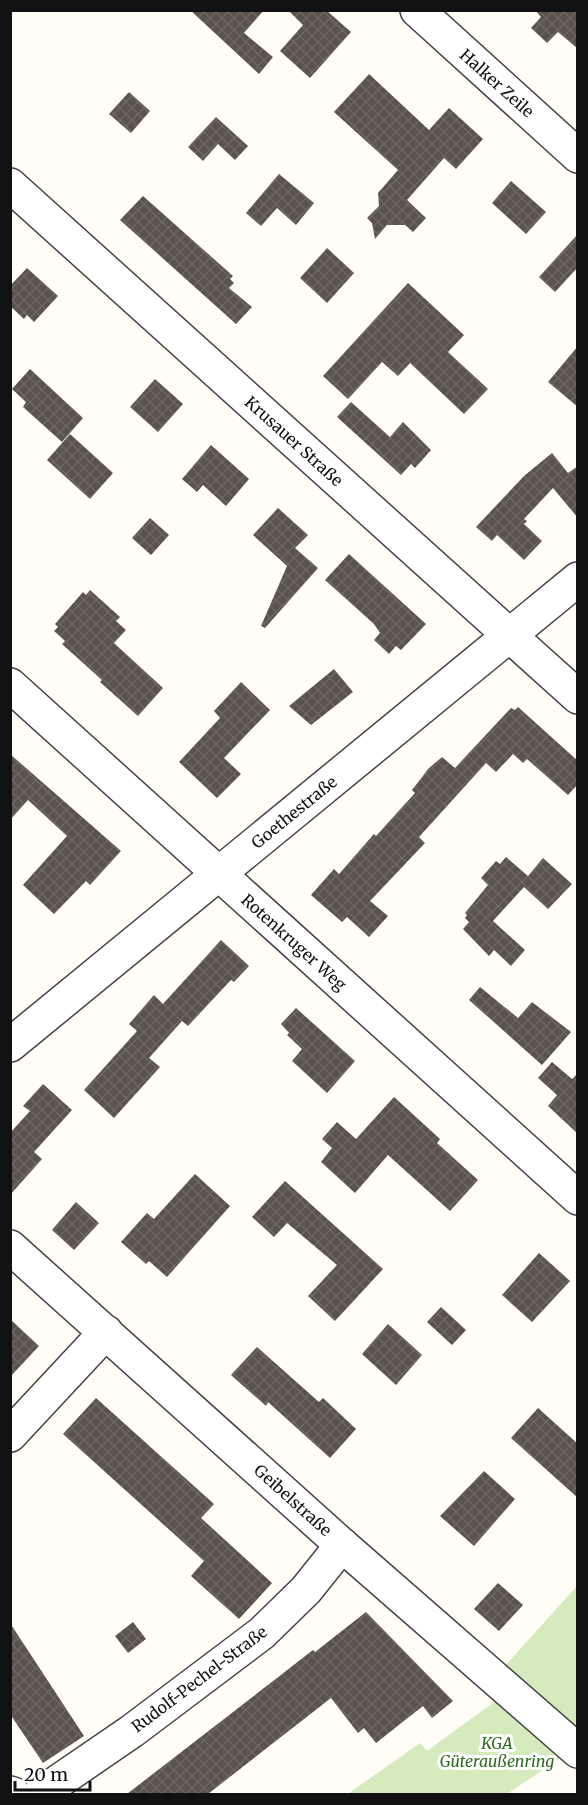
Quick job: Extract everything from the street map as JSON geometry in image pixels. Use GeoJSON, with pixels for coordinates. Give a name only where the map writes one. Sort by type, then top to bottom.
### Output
{"type":"FeatureCollection","features":[{"type":"Feature","properties":{"kind":"street","name":"Halker Zeile"},"geometry":{"type":"LineString","coordinates":[[417,10],[578,156]]}},
{"type":"Feature","properties":{"kind":"street","name":"Krusauer Straße"},"geometry":{"type":"LineString","coordinates":[[10,185],[578,697]]}},
{"type":"Feature","properties":{"kind":"street","name":"Goethestraße"},"geometry":{"type":"LineString","coordinates":[[10,1045],[578,579]]}},
{"type":"Feature","properties":{"kind":"street","name":"Rotenkruger Weg"},"geometry":{"type":"LineString","coordinates":[[10,685],[578,1198]]}},
{"type":"Feature","properties":{"kind":"street","name":"Geibelstraße"},"geometry":{"type":"LineString","coordinates":[[10,1247],[342,1545],[578,1751]]}},
{"type":"Feature","properties":{"kind":"street"},"geometry":{"type":"LineString","coordinates":[[10,1435],[106,1332]]}},
{"type":"Feature","properties":{"kind":"street","name":"Rudolf-Pechel-Straße"},"geometry":{"type":"LineString","coordinates":[[40,1794],[132,1731],[262,1633],[306,1590],[342,1545]]}},
{"type":"Feature","properties":{"kind":"green space","name":"KGA Güteraußenring"},"geometry":{"type":"Polygon","coordinates":[[[577,1586],[577,1733],[504,1667],[577,1586]]]}},
{"type":"Feature","properties":{"kind":"green space","name":"KGA Güteraußenring"},"geometry":{"type":"Polygon","coordinates":[[[501,1697],[565,1755],[507,1794],[349,1793],[420,1743],[427,1751],[501,1697]]]}},
{"type":"Feature","properties":{"kind":"building"},"geometry":{"type":"Polygon","coordinates":[[[190,10],[264,10],[244,33],[273,57],[259,74],[190,10]]]}},
{"type":"Feature","properties":{"kind":"building"},"geometry":{"type":"Polygon","coordinates":[[[288,10],[326,10],[351,32],[310,78],[280,51],[303,25],[288,10]]]}},
{"type":"Feature","properties":{"kind":"building"},"geometry":{"type":"Polygon","coordinates":[[[535,10],[578,10],[578,49],[558,32],[547,43],[531,28],[541,17],[535,10]]]}},
{"type":"Feature","properties":{"kind":"building"},"geometry":{"type":"Polygon","coordinates":[[[369,74],[429,130],[449,108],[483,139],[456,169],[444,158],[407,200],[426,218],[413,232],[405,225],[387,225],[375,239],[372,223],[367,218],[379,206],[378,193],[398,170],[334,112],[369,74]]]}},
{"type":"Feature","properties":{"kind":"building"},"geometry":{"type":"Polygon","coordinates":[[[129,92],[150,111],[131,133],[109,114],[129,92]]]}},
{"type":"Feature","properties":{"kind":"building"},"geometry":{"type":"Polygon","coordinates":[[[216,117],[248,146],[235,160],[218,144],[203,161],[188,147],[216,117]]]}},
{"type":"Feature","properties":{"kind":"building"},"geometry":{"type":"Polygon","coordinates":[[[279,174],[314,203],[296,225],[277,208],[261,226],[246,213],[279,174]]]}},
{"type":"Feature","properties":{"kind":"building"},"geometry":{"type":"Polygon","coordinates":[[[511,181],[546,212],[526,234],[492,203],[511,181]]]}},
{"type":"Feature","properties":{"kind":"building"},"geometry":{"type":"Polygon","coordinates":[[[143,196],[233,276],[230,279],[234,283],[229,288],[252,307],[236,324],[120,220],[143,196]]]}},
{"type":"Feature","properties":{"kind":"building"},"geometry":{"type":"Polygon","coordinates":[[[578,234],[578,267],[555,292],[539,277],[578,234]]]}},
{"type":"Feature","properties":{"kind":"building"},"geometry":{"type":"Polygon","coordinates":[[[327,248],[354,273],[327,303],[300,278],[327,248]]]}},
{"type":"Feature","properties":{"kind":"building"},"geometry":{"type":"Polygon","coordinates":[[[27,268],[58,296],[34,322],[27,315],[24,319],[10,306],[10,286],[27,268]]]}},
{"type":"Feature","properties":{"kind":"building"},"geometry":{"type":"Polygon","coordinates":[[[408,283],[464,335],[448,352],[488,389],[464,414],[410,363],[398,376],[382,362],[348,399],[323,376],[408,283]]]}},
{"type":"Feature","properties":{"kind":"building"},"geometry":{"type":"Polygon","coordinates":[[[578,346],[578,407],[548,382],[578,346]]]}},
{"type":"Feature","properties":{"kind":"building"},"geometry":{"type":"Polygon","coordinates":[[[30,369],[83,418],[62,442],[23,407],[26,402],[12,389],[30,369]]]}},
{"type":"Feature","properties":{"kind":"building"},"geometry":{"type":"Polygon","coordinates":[[[155,379],[183,404],[158,432],[130,407],[155,379]]]}},
{"type":"Feature","properties":{"kind":"building"},"geometry":{"type":"Polygon","coordinates":[[[351,402],[390,437],[403,422],[431,450],[415,468],[411,464],[401,475],[337,417],[351,402]]]}},
{"type":"Feature","properties":{"kind":"building"},"geometry":{"type":"Polygon","coordinates":[[[70,434],[113,473],[90,499],[47,460],[70,434]]]}},
{"type":"Feature","properties":{"kind":"building"},"geometry":{"type":"Polygon","coordinates":[[[211,445],[249,479],[226,506],[203,485],[197,492],[182,479],[211,445]]]}},
{"type":"Feature","properties":{"kind":"building"},"geometry":{"type":"Polygon","coordinates":[[[552,453],[568,473],[578,466],[578,518],[553,488],[524,519],[527,521],[524,524],[542,541],[524,560],[497,535],[492,541],[476,527],[524,476],[552,453]]]}},
{"type":"Feature","properties":{"kind":"building"},"geometry":{"type":"Polygon","coordinates":[[[278,508],[308,535],[295,548],[318,568],[265,628],[261,626],[287,566],[253,535],[278,508]]]}},
{"type":"Feature","properties":{"kind":"building"},"geometry":{"type":"Polygon","coordinates":[[[150,518],[169,535],[151,555],[132,538],[150,518]]]}},
{"type":"Feature","properties":{"kind":"building"},"geometry":{"type":"Polygon","coordinates":[[[349,554],[426,624],[401,650],[396,646],[389,654],[374,640],[380,633],[374,624],[325,580],[349,554]]]}},
{"type":"Feature","properties":{"kind":"building"},"geometry":{"type":"Polygon","coordinates":[[[90,590],[120,617],[116,621],[126,630],[114,643],[163,688],[138,716],[62,644],[65,641],[54,631],[58,627],[55,624],[83,592],[86,595],[90,590]]]}},
{"type":"Feature","properties":{"kind":"building"},"geometry":{"type":"Polygon","coordinates":[[[334,669],[353,692],[311,725],[289,706],[334,669]]]}},
{"type":"Feature","properties":{"kind":"building"},"geometry":{"type":"Polygon","coordinates":[[[241,682],[270,710],[224,758],[241,774],[217,798],[179,762],[220,718],[214,711],[241,682]]]}},
{"type":"Feature","properties":{"kind":"building"},"geometry":{"type":"Polygon","coordinates":[[[518,707],[578,761],[578,784],[568,795],[527,759],[523,763],[513,754],[496,772],[486,763],[419,837],[425,843],[370,901],[388,916],[369,937],[347,917],[342,922],[311,895],[334,869],[339,874],[374,834],[376,836],[415,793],[412,790],[429,768],[442,757],[455,768],[511,708],[515,710],[518,707]]]}},
{"type":"Feature","properties":{"kind":"building"},"geometry":{"type":"Polygon","coordinates":[[[10,754],[121,851],[90,885],[86,881],[54,914],[23,885],[67,836],[28,800],[10,820],[10,754]]]}},
{"type":"Feature","properties":{"kind":"building"},"geometry":{"type":"Polygon","coordinates":[[[506,857],[528,876],[543,858],[572,884],[548,909],[524,887],[493,921],[525,950],[511,966],[494,950],[489,956],[463,929],[469,922],[465,918],[467,915],[465,913],[488,885],[481,878],[496,861],[500,864],[506,857]]]}},
{"type":"Feature","properties":{"kind":"building"},"geometry":{"type":"Polygon","coordinates":[[[221,940],[249,966],[234,982],[231,980],[188,1026],[182,1021],[149,1058],[160,1067],[114,1118],[84,1090],[137,1031],[129,1024],[154,995],[163,1004],[221,940]]]}},
{"type":"Feature","properties":{"kind":"building"},"geometry":{"type":"Polygon","coordinates":[[[480,987],[518,1018],[532,1002],[571,1032],[542,1065],[469,1000],[480,987]]]}},
{"type":"Feature","properties":{"kind":"building"},"geometry":{"type":"Polygon","coordinates":[[[296,1008],[355,1061],[327,1093],[292,1061],[302,1049],[287,1035],[289,1033],[281,1024],[296,1008]]]}},
{"type":"Feature","properties":{"kind":"building"},"geometry":{"type":"Polygon","coordinates":[[[552,1062],[572,1079],[578,1073],[578,1134],[548,1106],[557,1095],[538,1078],[552,1062]]]}},
{"type":"Feature","properties":{"kind":"building"},"geometry":{"type":"Polygon","coordinates":[[[43,1084],[72,1110],[34,1152],[42,1159],[10,1195],[10,1133],[30,1111],[23,1106],[43,1084]]]}},
{"type":"Feature","properties":{"kind":"building"},"geometry":{"type":"Polygon","coordinates":[[[394,1097],[440,1139],[437,1143],[478,1180],[450,1211],[388,1155],[355,1193],[321,1162],[332,1148],[322,1139],[337,1122],[356,1139],[394,1097]]]}},
{"type":"Feature","properties":{"kind":"building"},"geometry":{"type":"Polygon","coordinates":[[[195,1174],[230,1206],[167,1277],[149,1261],[146,1264],[121,1242],[147,1213],[154,1219],[195,1174]]]}},
{"type":"Feature","properties":{"kind":"building"},"geometry":{"type":"Polygon","coordinates":[[[285,1181],[383,1269],[335,1321],[308,1296],[337,1265],[287,1223],[274,1237],[252,1217],[285,1181]]]}},
{"type":"Feature","properties":{"kind":"building"},"geometry":{"type":"Polygon","coordinates":[[[76,1202],[99,1223],[74,1250],[52,1230],[76,1202]]]}},
{"type":"Feature","properties":{"kind":"building"},"geometry":{"type":"Polygon","coordinates":[[[539,1253],[570,1281],[532,1322],[502,1295],[539,1253]]]}},
{"type":"Feature","properties":{"kind":"building"},"geometry":{"type":"Polygon","coordinates":[[[441,1307],[466,1330],[452,1345],[427,1322],[441,1307]]]}},
{"type":"Feature","properties":{"kind":"building"},"geometry":{"type":"Polygon","coordinates":[[[10,1319],[39,1346],[10,1377],[10,1319]]]}},
{"type":"Feature","properties":{"kind":"building"},"geometry":{"type":"Polygon","coordinates":[[[388,1324],[422,1355],[396,1385],[362,1354],[388,1324]]]}},
{"type":"Feature","properties":{"kind":"building"},"geometry":{"type":"Polygon","coordinates":[[[257,1347],[319,1402],[323,1398],[356,1429],[330,1458],[268,1402],[266,1406],[231,1375],[257,1347]]]}},
{"type":"Feature","properties":{"kind":"building"},"geometry":{"type":"Polygon","coordinates":[[[96,1398],[214,1504],[201,1518],[272,1583],[239,1619],[191,1576],[204,1561],[63,1434],[96,1398]]]}},
{"type":"Feature","properties":{"kind":"building"},"geometry":{"type":"Polygon","coordinates":[[[538,1408],[578,1444],[578,1498],[511,1438],[538,1408]]]}},
{"type":"Feature","properties":{"kind":"building"},"geometry":{"type":"Polygon","coordinates":[[[484,1471],[515,1499],[474,1546],[440,1516],[484,1471]]]}},
{"type":"Feature","properties":{"kind":"building"},"geometry":{"type":"Polygon","coordinates":[[[498,1583],[523,1605],[499,1631],[474,1609],[498,1583]]]}},
{"type":"Feature","properties":{"kind":"building"},"geometry":{"type":"Polygon","coordinates":[[[366,1612],[453,1701],[432,1718],[423,1706],[376,1743],[364,1728],[358,1733],[331,1698],[208,1794],[127,1794],[313,1650],[315,1652],[366,1612]]]}},
{"type":"Feature","properties":{"kind":"building"},"geometry":{"type":"Polygon","coordinates":[[[133,1622],[146,1639],[128,1653],[115,1636],[133,1622]]]}},
{"type":"Feature","properties":{"kind":"building"},"geometry":{"type":"Polygon","coordinates":[[[10,1623],[84,1736],[43,1763],[10,1714],[10,1623]]]}}]}
